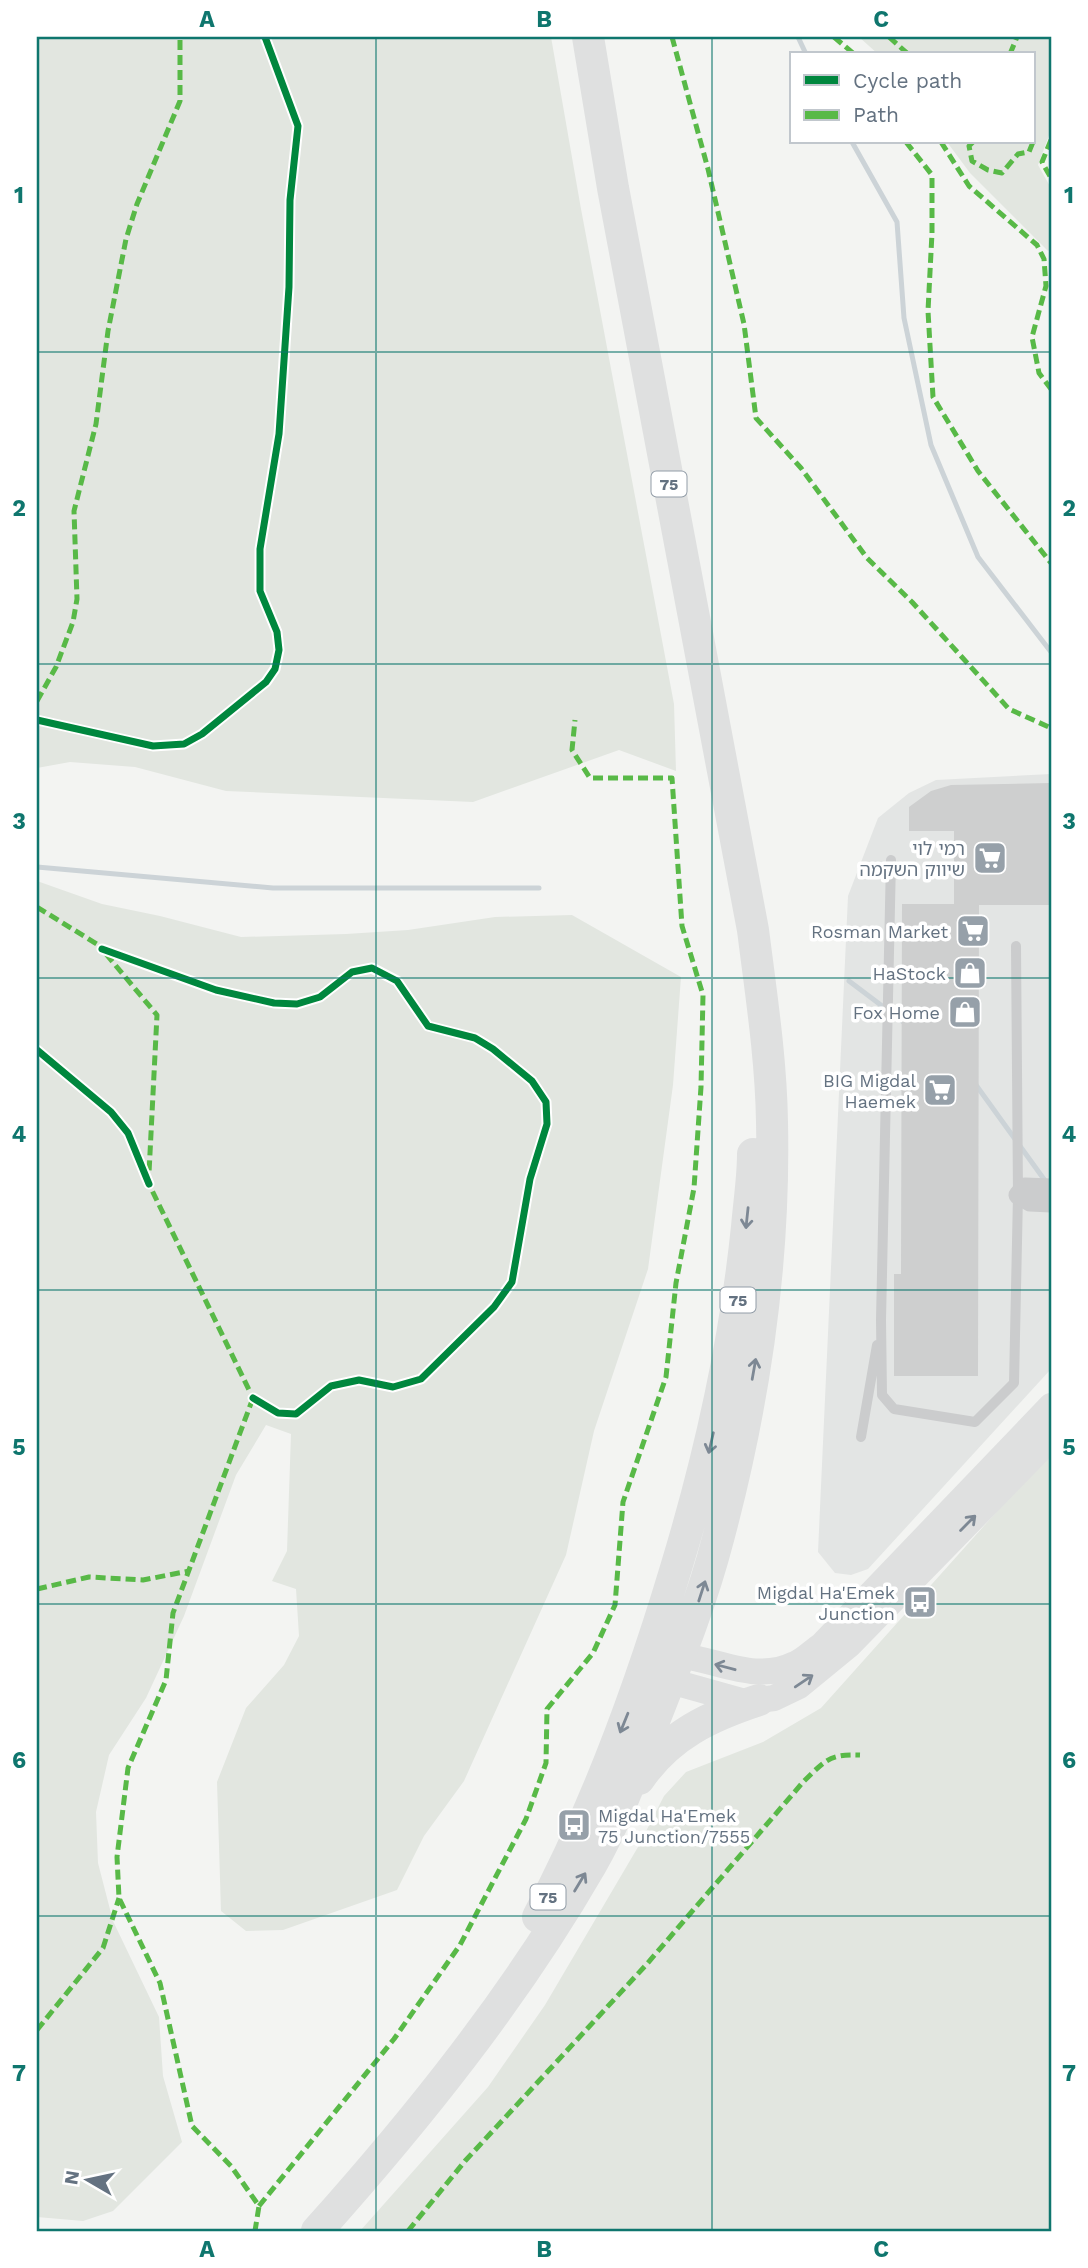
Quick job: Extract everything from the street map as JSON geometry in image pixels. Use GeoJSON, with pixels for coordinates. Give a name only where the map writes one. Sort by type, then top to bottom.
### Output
{"type":"FeatureCollection","features":[{"type":"Feature","properties":{"kind":"highway","name":"75"},"geometry":{"type":"LineString","coordinates":[[317,2231],[414,2118],[516,1984],[593,1861],[612,1821],[625,1793],[666,1665],[733,1339],[753,1163],[757,1064],[753,930],[613,188],[588,37]]}},
{"type":"Feature","properties":{"kind":"highway","name":"75"},"geometry":{"type":"LineString","coordinates":[[414,2118],[539,1915],[596,1791],[666,1665]]}},
{"type":"Feature","properties":{"kind":"highway"},"geometry":{"type":"LineString","coordinates":[[612,1821],[646,1769],[664,1749],[719,1713],[759,1700]]}},
{"type":"Feature","properties":{"kind":"main road"},"geometry":{"type":"LineString","coordinates":[[666,1665],[758,1672],[779,1670],[797,1664],[822,1645],[1051,1406]]}},
{"type":"Feature","properties":{"kind":"main road"},"geometry":{"type":"LineString","coordinates":[[666,1665],[745,1702],[774,1698],[799,1686],[849,1645],[1051,1438]]}},
{"type":"Feature","properties":{"kind":"street"},"geometry":{"type":"LineString","coordinates":[[1051,1188],[1025,1187],[1018,1195],[1030,1202],[1051,1203]]}},
{"type":"Feature","properties":{"kind":"lane"},"geometry":{"type":"LineString","coordinates":[[891,860],[881,1320],[882,1395],[894,1409],[975,1422],[1014,1383],[1018,1195],[1016,946]]}},
{"type":"Feature","properties":{"kind":"lane"},"geometry":{"type":"LineString","coordinates":[[861,1437],[881,1320]]}},
{"type":"Feature","properties":{"kind":"shaded area"},"geometry":{"type":"Polygon","coordinates":[[[37,37],[551,37],[674,704],[676,771],[619,750],[473,802],[226,791],[135,767],[70,762],[37,768],[37,37]]]}},
{"type":"Feature","properties":{"kind":"shaded area"},"geometry":{"type":"Polygon","coordinates":[[[859,37],[1051,37],[1051,130],[1038,165],[1051,188],[1051,249],[1048,251],[970,173],[948,144],[1036,144],[1036,52],[876,52],[859,37]]]}},
{"type":"Feature","properties":{"kind":"shaded area"},"geometry":{"type":"Polygon","coordinates":[[[1051,774],[1051,1369],[868,1569],[851,1575],[835,1573],[818,1552],[848,896],[878,818],[909,793],[936,780],[1051,774]]]}},
{"type":"Feature","properties":{"kind":"shaded area"},"geometry":{"type":"Polygon","coordinates":[[[37,881],[102,904],[241,937],[408,930],[495,917],[572,915],[681,977],[673,1085],[648,1269],[594,1431],[566,1555],[464,1781],[424,1836],[397,1890],[283,1930],[246,1931],[221,1911],[217,1782],[246,1708],[284,1665],[299,1636],[296,1589],[272,1581],[287,1551],[291,1434],[266,1425],[236,1475],[184,1616],[146,1698],[109,1755],[96,1812],[98,1863],[113,1921],[159,2017],[163,2076],[182,2142],[113,2211],[83,2221],[37,2217],[37,881]]]}},
{"type":"Feature","properties":{"kind":"shaded area"},"geometry":{"type":"Polygon","coordinates":[[[1051,1451],[1051,2231],[360,2231],[488,2087],[545,2005],[638,1847],[664,1796],[686,1772],[763,1742],[821,1708],[1051,1451]]]}},
{"type":"Feature","properties":{"kind":"building","name":"BIG Migdal Haemek"},"geometry":{"type":"Polygon","coordinates":[[[1051,783],[1051,905],[979,905],[978,1376],[894,1376],[894,1274],[901,1274],[902,904],[954,904],[954,831],[909,831],[909,807],[931,791],[951,785],[1051,783]]]}},
{"type":"Feature","properties":{"kind":"waterway"},"geometry":{"type":"LineString","coordinates":[[798,37],[805,52]]}},
{"type":"Feature","properties":{"kind":"waterway"},"geometry":{"type":"LineString","coordinates":[[853,144],[897,222],[904,318],[931,445],[978,557],[1051,652]]}},
{"type":"Feature","properties":{"kind":"waterway"},"geometry":{"type":"LineString","coordinates":[[37,867],[273,888],[539,888]]}},
{"type":"Feature","properties":{"kind":"waterway"},"geometry":{"type":"LineString","coordinates":[[849,981],[906,1024]]}},
{"type":"Feature","properties":{"kind":"waterway"},"geometry":{"type":"LineString","coordinates":[[976,1085],[1046,1182]]}},
{"type":"Feature","properties":{"kind":"marked path"},"geometry":{"type":"LineString","coordinates":[[37,701],[56,667],[73,622],[77,599],[74,511],[96,424],[108,331],[126,239],[137,204],[180,101],[180,37]]}},
{"type":"Feature","properties":{"kind":"marked path"},"geometry":{"type":"LineString","coordinates":[[672,37],[708,169],[744,324],[756,418],[801,468],[867,558],[912,602],[1009,709],[1051,728]]}},
{"type":"Feature","properties":{"kind":"marked path"},"geometry":{"type":"LineString","coordinates":[[834,37],[852,52]]}},
{"type":"Feature","properties":{"kind":"marked path"},"geometry":{"type":"LineString","coordinates":[[889,37],[906,52]]}},
{"type":"Feature","properties":{"kind":"marked path"},"geometry":{"type":"LineString","coordinates":[[1011,52],[1017,37]]}},
{"type":"Feature","properties":{"kind":"marked path"},"geometry":{"type":"LineString","coordinates":[[1051,140],[1042,162],[1051,178]]}},
{"type":"Feature","properties":{"kind":"marked path"},"geometry":{"type":"LineString","coordinates":[[908,144],[932,175],[928,311],[933,397],[978,471],[1051,563]]}},
{"type":"Feature","properties":{"kind":"marked path"},"geometry":{"type":"LineString","coordinates":[[942,144],[969,186],[1037,245],[1044,259],[1046,286],[1032,337],[1039,373],[1051,389]]}},
{"type":"Feature","properties":{"kind":"marked path"},"geometry":{"type":"LineString","coordinates":[[971,144],[969,146],[972,161],[988,170],[1002,173],[1018,154],[1029,152],[1032,144]]}},
{"type":"Feature","properties":{"kind":"marked path"},"geometry":{"type":"LineString","coordinates":[[259,2206],[394,2039],[460,1945],[526,1819],[546,1763],[547,1709],[593,1653],[615,1605],[623,1502],[666,1377],[676,1283],[694,1188],[701,1087],[703,995],[682,926],[672,778],[590,778],[572,750],[575,720]]}},
{"type":"Feature","properties":{"kind":"marked path"},"geometry":{"type":"LineString","coordinates":[[37,907],[108,951]]}},
{"type":"Feature","properties":{"kind":"marked path"},"geometry":{"type":"LineString","coordinates":[[106,954],[157,1015],[149,1173]]}},
{"type":"Feature","properties":{"kind":"marked path"},"geometry":{"type":"LineString","coordinates":[[146,1178],[256,1400]]}},
{"type":"Feature","properties":{"kind":"marked path"},"geometry":{"type":"LineString","coordinates":[[253,1398],[173,1613],[166,1680],[128,1768],[117,1857],[119,1898],[160,1983],[192,2126],[231,2166],[259,2206],[255,2231]]}},
{"type":"Feature","properties":{"kind":"marked path"},"geometry":{"type":"LineString","coordinates":[[37,1589],[89,1577],[143,1580],[189,1571]]}},
{"type":"Feature","properties":{"kind":"marked path"},"geometry":{"type":"LineString","coordinates":[[408,2231],[465,2161],[646,1965],[804,1781],[834,1757],[860,1755]]}},
{"type":"Feature","properties":{"kind":"marked path"},"geometry":{"type":"LineString","coordinates":[[37,2030],[103,1948],[119,1898]]}},
{"type":"Feature","properties":{"kind":"cycle path"},"geometry":{"type":"LineString","coordinates":[[37,720],[153,746],[184,744],[202,734],[266,682],[275,669],[279,650],[277,632],[260,591],[260,549],[279,434],[289,287],[290,200],[298,126],[265,37]]}},
{"type":"Feature","properties":{"kind":"cycle path"},"geometry":{"type":"LineString","coordinates":[[102,949],[216,990],[274,1003],[297,1004],[320,997],[352,972],[372,968],[397,981],[428,1026],[475,1038],[493,1049],[532,1081],[546,1102],[547,1124],[530,1179],[512,1282],[494,1307],[421,1379],[393,1387],[359,1380],[331,1386],[296,1414],[278,1413],[253,1398]]}},
{"type":"Feature","properties":{"kind":"cycle path"},"geometry":{"type":"LineString","coordinates":[[37,1050],[111,1112],[128,1133],[149,1184]]}},
{"type":"Feature","properties":{"kind":"place","name":"רמי לוי שיווק השקמה"},"geometry":{"type":"Point","coordinates":[990,858]}},
{"type":"Feature","properties":{"kind":"place","name":"Rosman Market"},"geometry":{"type":"Point","coordinates":[973,931]}},
{"type":"Feature","properties":{"kind":"place","name":"HaStock"},"geometry":{"type":"Point","coordinates":[970,973]}},
{"type":"Feature","properties":{"kind":"place","name":"Fox Home"},"geometry":{"type":"Point","coordinates":[965,1012]}},
{"type":"Feature","properties":{"kind":"place","name":"BIG Migdal Haemek"},"geometry":{"type":"Point","coordinates":[940,1090]}},
{"type":"Feature","properties":{"kind":"place","name":"Migdal Ha'Emek Junction"},"geometry":{"type":"Point","coordinates":[920,1602]}},
{"type":"Feature","properties":{"kind":"place","name":"Migdal Ha'Emek 75 Junction/7555"},"geometry":{"type":"Point","coordinates":[574,1825]}}]}
